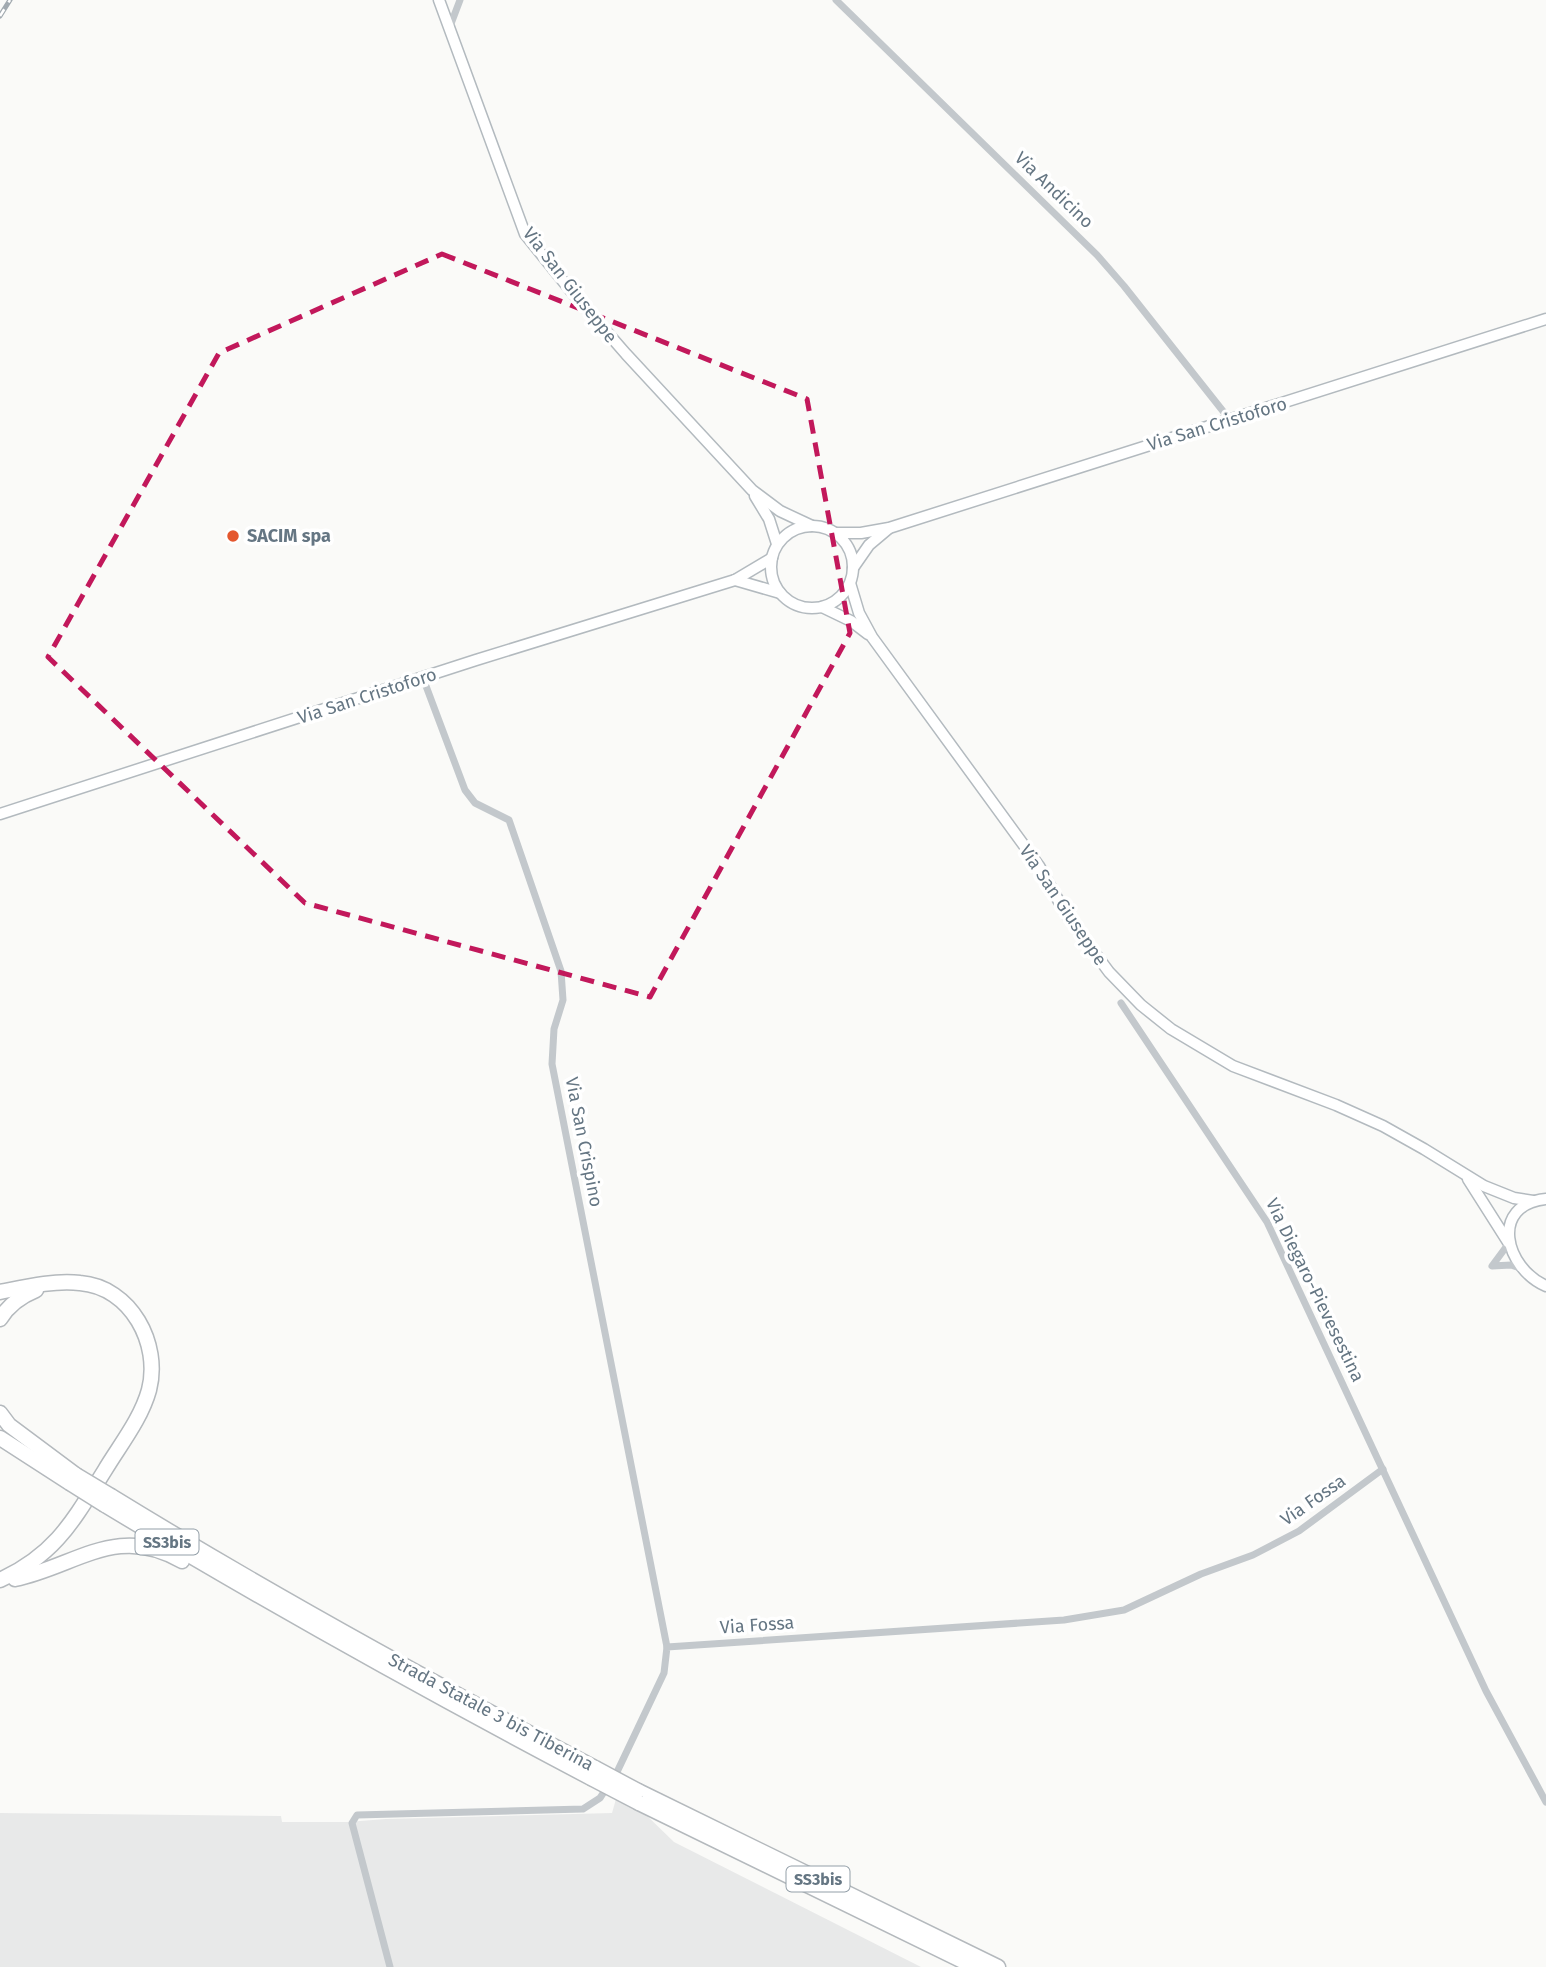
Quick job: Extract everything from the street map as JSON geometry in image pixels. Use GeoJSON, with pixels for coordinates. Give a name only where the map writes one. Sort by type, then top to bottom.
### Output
{"type":"FeatureCollection","features":[{"type":"Feature","properties":{"kind":"highway"},"geometry":{"type":"LineString","coordinates":[[0,1320],[5,1311],[24,1296],[54,1283]]}},
{"type":"Feature","properties":{"kind":"highway"},"geometry":{"type":"LineString","coordinates":[[0,1292],[54,1283],[82,1283],[107,1291],[127,1306],[142,1325],[150,1346],[152,1369],[149,1391],[139,1415],[71,1524],[39,1558],[0,1582]]}},
{"type":"Feature","properties":{"kind":"highway"},"geometry":{"type":"LineString","coordinates":[[0,1413],[9,1425],[73,1479]]}},
{"type":"Feature","properties":{"kind":"highway","name":"Strada Statale 3 bis Tiberina"},"geometry":{"type":"LineString","coordinates":[[0,1426],[73,1479]]}},
{"type":"Feature","properties":{"kind":"highway","name":"Strada Statale 3 bis Tiberina"},"geometry":{"type":"LineString","coordinates":[[0,1438],[275,1600],[459,1697],[593,1773],[975,1967]]}},
{"type":"Feature","properties":{"kind":"highway"},"geometry":{"type":"LineString","coordinates":[[0,1582],[45,1571],[80,1555],[113,1546],[144,1547],[171,1555],[199,1571],[229,1574]]}},
{"type":"Feature","properties":{"kind":"highway","name":"Strada Statale 3 bis Tiberina"},"geometry":{"type":"LineString","coordinates":[[638,1797],[998,1967]]}},
{"type":"Feature","properties":{"kind":"main road","name":"Via San Giuseppe"},"geometry":{"type":"LineString","coordinates":[[439,0],[525,234],[626,354],[752,490],[780,511],[812,526]]}},
{"type":"Feature","properties":{"kind":"main road","name":"Via San Cristoforo"},"geometry":{"type":"LineString","coordinates":[[835,533],[861,533],[889,528],[1546,319]]}},
{"type":"Feature","properties":{"kind":"main road","name":"Via San Giuseppe"},"geometry":{"type":"LineString","coordinates":[[752,490],[769,519],[778,544]]}},
{"type":"Feature","properties":{"kind":"main road"},"geometry":{"type":"LineString","coordinates":[[812,526],[824,527],[835,533],[848,548],[853,569],[850,583],[839,598],[822,607],[810,608],[788,601],[780,593],[771,570],[772,558],[778,544],[792,531],[812,526]]}},
{"type":"Feature","properties":{"kind":"main road","name":"Via San Cristoforo"},"geometry":{"type":"LineString","coordinates":[[853,569],[869,545],[889,528]]}},
{"type":"Feature","properties":{"kind":"main road","name":"Via San Cristoforo"},"geometry":{"type":"LineString","coordinates":[[0,814],[735,580],[772,558]]}},
{"type":"Feature","properties":{"kind":"main road"},"geometry":{"type":"LineString","coordinates":[[735,580],[780,593]]}},
{"type":"Feature","properties":{"kind":"main road","name":"Via San Giuseppe"},"geometry":{"type":"LineString","coordinates":[[850,583],[856,606],[872,637],[1039,866],[1073,924],[1109,972],[1141,1005],[1171,1029],[1233,1066],[1383,1126],[1466,1177],[1506,1195],[1533,1201]]}},
{"type":"Feature","properties":{"kind":"main road","name":"Via San Giuseppe"},"geometry":{"type":"LineString","coordinates":[[822,607],[851,621],[872,637]]}},
{"type":"Feature","properties":{"kind":"main road","name":"Via San Giuseppe"},"geometry":{"type":"LineString","coordinates":[[1466,1177],[1524,1270]]}},
{"type":"Feature","properties":{"kind":"main road"},"geometry":{"type":"LineString","coordinates":[[1509,1244],[1511,1223],[1523,1207],[1533,1201],[1546,1199]]}},
{"type":"Feature","properties":{"kind":"main road"},"geometry":{"type":"LineString","coordinates":[[1524,1270],[1546,1286]]}},
{"type":"Feature","properties":{"kind":"street"},"geometry":{"type":"LineString","coordinates":[[449,30],[460,0]]}},
{"type":"Feature","properties":{"kind":"street","name":"Via Andicino"},"geometry":{"type":"LineString","coordinates":[[836,0],[1097,255],[1230,421]]}},
{"type":"Feature","properties":{"kind":"street","name":"Via San Crispino"},"geometry":{"type":"LineString","coordinates":[[423,678],[465,790],[475,803],[509,820],[561,971],[563,1000],[554,1028],[552,1064],[667,1647]]}},
{"type":"Feature","properties":{"kind":"street","name":"Via Diegaro-Pievesestina"},"geometry":{"type":"LineString","coordinates":[[1121,1003],[1267,1222],[1383,1469]]}},
{"type":"Feature","properties":{"kind":"street"},"geometry":{"type":"LineString","coordinates":[[1492,1266],[1509,1244]]}},
{"type":"Feature","properties":{"kind":"street"},"geometry":{"type":"LineString","coordinates":[[1483,1269],[1511,1265],[1524,1270]]}},
{"type":"Feature","properties":{"kind":"street"},"geometry":{"type":"LineString","coordinates":[[1383,1469],[1486,1691],[1546,1802]]}},
{"type":"Feature","properties":{"kind":"street","name":"Via Fossa"},"geometry":{"type":"LineString","coordinates":[[667,1647],[1064,1620],[1124,1610],[1201,1574],[1253,1555],[1299,1531],[1383,1469]]}},
{"type":"Feature","properties":{"kind":"street"},"geometry":{"type":"LineString","coordinates":[[390,1967],[352,1823],[357,1815],[583,1809],[600,1798],[617,1772],[664,1673],[667,1647]]}},
{"type":"Feature","properties":{"kind":"highlighted area"},"geometry":{"type":"Polygon","coordinates":[[[442,254],[807,399],[850,633],[650,997],[305,903],[48,657],[219,353],[442,254]]]}},
{"type":"Feature","properties":{"kind":"shaded area"},"geometry":{"type":"Polygon","coordinates":[[[616,1799],[639,1808],[674,1842],[921,1967],[0,1967],[0,1813],[281,1816],[282,1822],[347,1822],[612,1813],[616,1799]]]}},
{"type":"Feature","properties":{"kind":"railway"},"geometry":{"type":"LineString","coordinates":[[0,16],[10,0]]}},
{"type":"Feature","properties":{"kind":"place","name":"SACIM spa"},"geometry":{"type":"Point","coordinates":[233,536]}}]}
